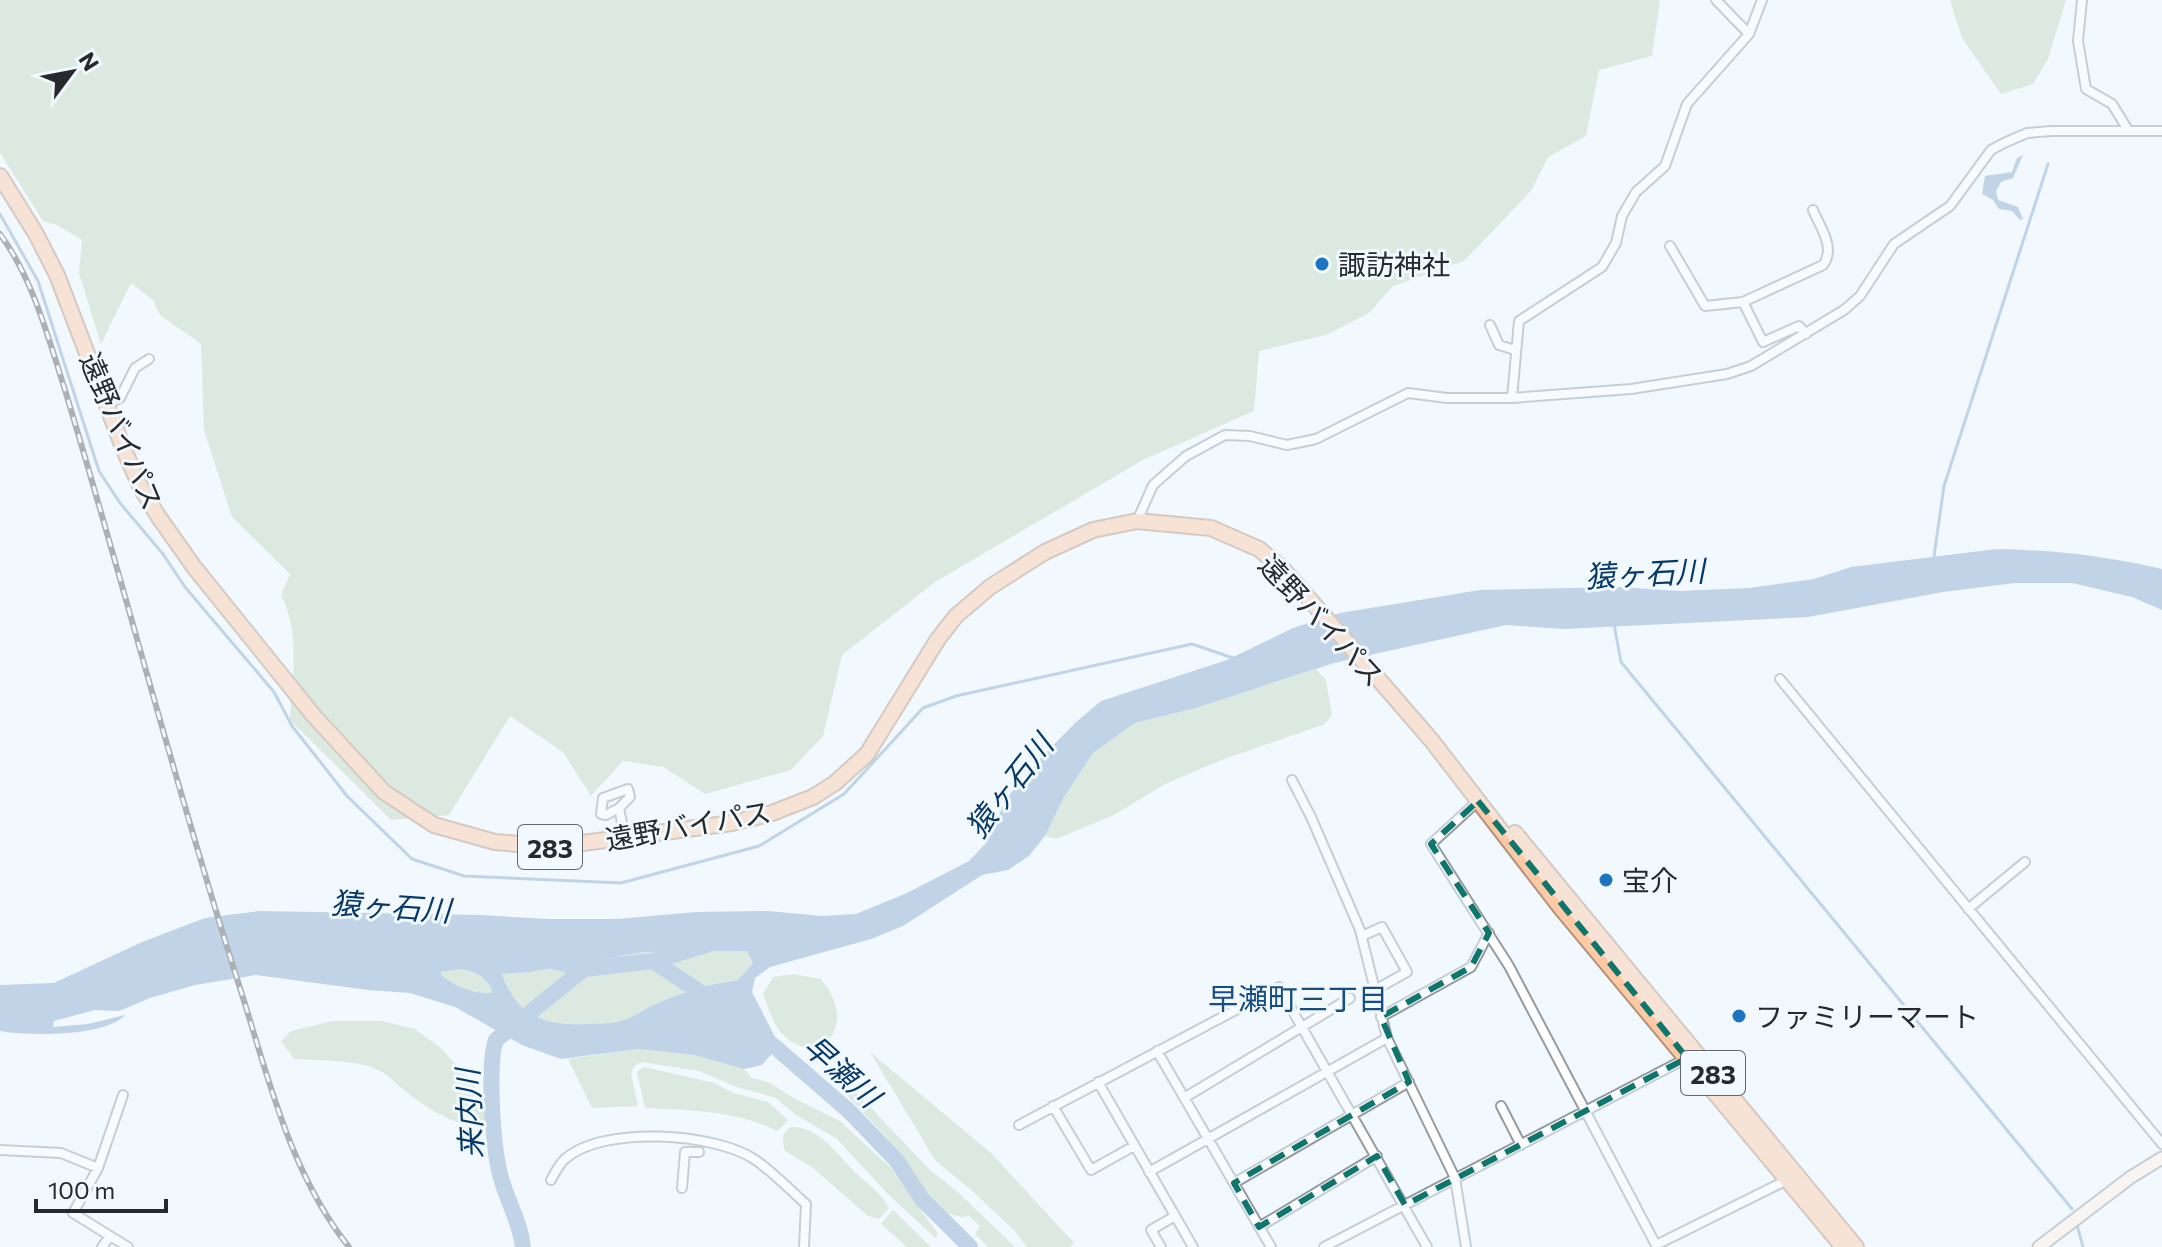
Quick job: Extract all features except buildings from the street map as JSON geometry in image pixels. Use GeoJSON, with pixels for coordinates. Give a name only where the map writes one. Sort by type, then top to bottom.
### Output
{"type":"FeatureCollection","features":[{"type":"Feature","properties":{"kind":"highway","name":"遠野バイパス"},"geometry":{"type":"LineString","coordinates":[[0,176],[57,275],[141,488],[176,543],[314,716],[384,792],[434,825],[495,842],[553,847],[732,823],[772,813],[813,797],[835,783],[867,754],[938,639],[956,616],[990,587],[1045,552],[1093,530],[1137,521],[1211,528],[1259,549],[1282,568],[1313,602],[1432,741],[1560,907],[1843,1247]]}},
{"type":"Feature","properties":{"kind":"highway","name":"遠野バイパス"},"geometry":{"type":"LineString","coordinates":[[1432,741],[1548,872],[1856,1247]]}},
{"type":"Feature","properties":{"kind":"street"},"geometry":{"type":"LineString","coordinates":[[1716,0],[1749,34]]}},
{"type":"Feature","properties":{"kind":"street"},"geometry":{"type":"LineString","coordinates":[[1512,398],[1519,321],[1602,267],[1616,243],[1622,216],[1636,192],[1665,166],[1687,104],[1749,34],[1762,0]]}},
{"type":"Feature","properties":{"kind":"street"},"geometry":{"type":"LineString","coordinates":[[2082,0],[2078,41],[2086,89],[2112,104],[2128,130]]}},
{"type":"Feature","properties":{"kind":"street"},"geometry":{"type":"LineString","coordinates":[[1137,521],[1153,485],[1186,456],[1225,435],[1250,436],[1287,445],[1316,439],[1408,393],[1447,398],[1512,398],[1631,389],[1727,374],[1751,366],[1844,310],[1860,296],[1894,244],[1950,206],[1991,150],[2027,133],[2162,131]]}},
{"type":"Feature","properties":{"kind":"street"},"geometry":{"type":"LineString","coordinates":[[1670,246],[1705,306],[1743,302],[1823,265],[1828,258],[1829,246],[1813,210]]}},
{"type":"Feature","properties":{"kind":"street"},"geometry":{"type":"LineString","coordinates":[[1743,302],[1763,342],[1799,326],[1806,334]]}},
{"type":"Feature","properties":{"kind":"street"},"geometry":{"type":"LineString","coordinates":[[1490,325],[1499,345],[1515,350]]}},
{"type":"Feature","properties":{"kind":"street"},"geometry":{"type":"LineString","coordinates":[[107,404],[120,398],[135,368],[149,359]]}},
{"type":"Feature","properties":{"kind":"street"},"geometry":{"type":"LineString","coordinates":[[1780,679],[2162,1144]]}},
{"type":"Feature","properties":{"kind":"street"},"geometry":{"type":"LineString","coordinates":[[1292,780],[1362,936],[1387,1038],[1455,1178],[1466,1247]]}},
{"type":"Feature","properties":{"kind":"street"},"geometry":{"type":"LineString","coordinates":[[1478,801],[1431,844],[1509,966],[1656,1246],[1787,1180]]}},
{"type":"Feature","properties":{"kind":"street"},"geometry":{"type":"LineString","coordinates":[[619,808],[625,838]]}},
{"type":"Feature","properties":{"kind":"street"},"geometry":{"type":"LineString","coordinates":[[1968,909],[2025,862]]}},
{"type":"Feature","properties":{"kind":"street"},"geometry":{"type":"LineString","coordinates":[[1362,936],[1382,927],[1407,972],[1375,990]]}},
{"type":"Feature","properties":{"kind":"street"},"geometry":{"type":"LineString","coordinates":[[1381,1017],[1471,967],[1489,933]]}},
{"type":"Feature","properties":{"kind":"street"},"geometry":{"type":"LineString","coordinates":[[1019,1125],[1279,987],[1427,1247]]}},
{"type":"Feature","properties":{"kind":"street"},"geometry":{"type":"LineString","coordinates":[[1184,1098],[1350,998]]}},
{"type":"Feature","properties":{"kind":"street"},"geometry":{"type":"LineString","coordinates":[[1149,1172],[1387,1038]]}},
{"type":"Feature","properties":{"kind":"street"},"geometry":{"type":"LineString","coordinates":[[1157,1051],[1271,1247]]}},
{"type":"Feature","properties":{"kind":"street"},"geometry":{"type":"LineString","coordinates":[[1324,1247],[1341,1243],[1455,1178],[1687,1058]]}},
{"type":"Feature","properties":{"kind":"street"},"geometry":{"type":"LineString","coordinates":[[1098,1082],[1193,1247]]}},
{"type":"Feature","properties":{"kind":"street"},"geometry":{"type":"LineString","coordinates":[[1234,1183],[1409,1082]]}},
{"type":"Feature","properties":{"kind":"street"},"geometry":{"type":"LineString","coordinates":[[123,1095],[98,1168],[73,1213],[128,1247]]}},
{"type":"Feature","properties":{"kind":"street"},"geometry":{"type":"LineString","coordinates":[[1053,1106],[1091,1170],[1134,1146]]}},
{"type":"Feature","properties":{"kind":"street"},"geometry":{"type":"LineString","coordinates":[[1501,1106],[1521,1145]]}},
{"type":"Feature","properties":{"kind":"street"},"geometry":{"type":"LineString","coordinates":[[551,1180],[564,1160],[576,1152],[616,1139],[651,1136],[709,1142],[754,1159],[806,1204],[804,1247]]}},
{"type":"Feature","properties":{"kind":"street"},"geometry":{"type":"LineString","coordinates":[[0,1150],[61,1153],[98,1168]]}},
{"type":"Feature","properties":{"kind":"street"},"geometry":{"type":"LineString","coordinates":[[682,1188],[685,1152],[699,1152]]}},
{"type":"Feature","properties":{"kind":"street"},"geometry":{"type":"LineString","coordinates":[[1259,1227],[1377,1156]]}},
{"type":"Feature","properties":{"kind":"street"},"geometry":{"type":"LineString","coordinates":[[2039,1247],[2131,1177],[2162,1158]]}},
{"type":"Feature","properties":{"kind":"street"},"geometry":{"type":"LineString","coordinates":[[1161,1247],[1151,1230],[1175,1216]]}},
{"type":"Feature","properties":{"kind":"street"},"geometry":{"type":"LineString","coordinates":[[102,1247],[110,1236]]}},
{"type":"Feature","properties":{"kind":"highlighted area"},"geometry":{"type":"Polygon","coordinates":[[[1478,801],[1687,1058],[1405,1205],[1377,1156],[1259,1227],[1234,1183],[1409,1082],[1381,1017],[1471,967],[1489,933],[1431,844],[1478,801]]]}},
{"type":"Feature","properties":{"kind":"green space"},"geometry":{"type":"Polygon","coordinates":[[[0,0],[1660,0],[1652,56],[1599,70],[1586,136],[1548,157],[1531,191],[1464,261],[1393,286],[1369,313],[1326,335],[1259,351],[1254,411],[1143,460],[935,582],[842,655],[823,736],[791,770],[705,794],[663,767],[623,761],[591,796],[563,752],[510,716],[449,815],[391,820],[290,720],[293,640],[281,595],[290,574],[232,517],[204,430],[201,344],[160,315],[153,300],[131,283],[101,344],[79,273],[82,240],[57,225],[43,221],[0,153],[0,0]]]}},
{"type":"Feature","properties":{"kind":"green space"},"geometry":{"type":"Polygon","coordinates":[[[1950,0],[2066,0],[2048,59],[2033,84],[2001,94],[1962,38],[1950,0]]]}},
{"type":"Feature","properties":{"kind":"green space"},"geometry":{"type":"Polygon","coordinates":[[[1316,669],[1326,680],[1332,715],[1325,724],[1219,761],[1165,784],[1114,815],[1056,839],[1045,836],[1064,797],[1093,753],[1135,723],[1196,708],[1316,669]]]}},
{"type":"Feature","properties":{"kind":"green space"},"geometry":{"type":"Polygon","coordinates":[[[748,951],[753,963],[738,980],[679,994],[614,1023],[560,1023],[535,1016],[516,1000],[502,973],[530,972],[644,952],[748,951]]]}},
{"type":"Feature","properties":{"kind":"green space"},"geometry":{"type":"Polygon","coordinates":[[[461,969],[483,978],[493,989],[491,993],[464,988],[441,975],[441,972],[461,969]]]}},
{"type":"Feature","properties":{"kind":"green space"},"geometry":{"type":"Polygon","coordinates":[[[793,974],[821,979],[833,997],[836,1024],[820,1051],[796,1044],[781,1033],[763,994],[773,977],[793,974]]]}},
{"type":"Feature","properties":{"kind":"green space"},"geometry":{"type":"Polygon","coordinates":[[[333,1021],[382,1021],[415,1029],[442,1049],[486,1100],[489,1126],[467,1125],[444,1117],[371,1067],[350,1062],[294,1059],[281,1041],[291,1031],[333,1021]]]}},
{"type":"Feature","properties":{"kind":"green space"},"geometry":{"type":"Polygon","coordinates":[[[638,1049],[694,1055],[744,1069],[752,1078],[768,1082],[840,1121],[891,1168],[938,1234],[935,1238],[886,1192],[837,1139],[796,1115],[776,1098],[737,1087],[699,1071],[642,1062],[634,1066],[631,1074],[638,1106],[592,1108],[568,1059],[638,1049]]]}},
{"type":"Feature","properties":{"kind":"green space"},"geometry":{"type":"Polygon","coordinates":[[[870,1052],[992,1154],[1074,1243],[1070,1247],[1027,1247],[1014,1230],[935,1160],[870,1052]]]}},
{"type":"Feature","properties":{"kind":"green space"},"geometry":{"type":"Polygon","coordinates":[[[827,1065],[930,1170],[1015,1247],[988,1247],[975,1234],[980,1226],[969,1216],[942,1212],[885,1136],[822,1069],[827,1065]]]}},
{"type":"Feature","properties":{"kind":"green space"},"geometry":{"type":"Polygon","coordinates":[[[644,1067],[714,1083],[733,1093],[768,1102],[788,1120],[778,1131],[730,1115],[645,1108],[637,1072],[644,1067]]]}},
{"type":"Feature","properties":{"kind":"green space"},"geometry":{"type":"Polygon","coordinates":[[[791,1127],[802,1128],[820,1137],[879,1194],[889,1208],[879,1219],[868,1216],[813,1168],[785,1151],[783,1138],[791,1127]]]}},
{"type":"Feature","properties":{"kind":"green space"},"geometry":{"type":"Polygon","coordinates":[[[893,1210],[931,1247],[907,1247],[881,1224],[893,1210]]]}},
{"type":"Feature","properties":{"kind":"water"},"geometry":{"type":"Polygon","coordinates":[[[2023,155],[2013,178],[2001,182],[1996,191],[1998,200],[2018,207],[2023,219],[2020,220],[2012,211],[1999,209],[1993,200],[1982,194],[1985,176],[2012,172],[2017,158],[2023,155]]]}},
{"type":"Feature","properties":{"kind":"water"},"geometry":{"type":"Polygon","coordinates":[[[1997,549],[2100,557],[2162,569],[2162,610],[2132,597],[2072,583],[2015,583],[1943,592],[1808,617],[1564,629],[1506,625],[1334,663],[1196,708],[1135,723],[1093,753],[1064,797],[1045,836],[1029,856],[1008,870],[982,875],[903,926],[871,939],[770,967],[755,978],[752,992],[779,1045],[762,1065],[744,1069],[694,1055],[638,1049],[561,1059],[522,1045],[455,1007],[410,993],[256,975],[195,985],[119,1011],[95,1010],[54,1021],[53,1027],[88,1024],[125,1015],[115,1022],[84,1031],[29,1034],[0,1031],[0,985],[54,983],[142,942],[205,918],[259,911],[548,919],[618,919],[696,912],[768,911],[822,916],[856,914],[907,893],[969,861],[987,842],[1006,799],[1036,763],[1101,701],[1227,660],[1293,628],[1340,613],[1480,590],[1620,587],[1679,591],[1749,588],[1814,579],[1851,567],[1997,549]],[[747,951],[644,952],[502,974],[516,1001],[525,1010],[547,1021],[610,1023],[626,1019],[679,994],[738,980],[753,963],[747,951]],[[461,969],[441,972],[441,975],[464,988],[491,993],[492,989],[483,978],[461,969]]]}},
{"type":"Feature","properties":{"kind":"waterway"},"geometry":{"type":"LineString","coordinates":[[1934,556],[1944,486],[2048,164]]}},
{"type":"Feature","properties":{"kind":"waterway"},"geometry":{"type":"LineString","coordinates":[[0,214],[38,281],[99,471],[185,587],[274,692],[292,726],[347,796],[412,859],[464,876],[621,883],[759,846],[844,794],[923,708],[956,696],[1192,644],[1233,658]]}},
{"type":"Feature","properties":{"kind":"waterway"},"geometry":{"type":"LineString","coordinates":[[1614,624],[1621,662],[2072,1209]]}},
{"type":"Feature","properties":{"kind":"waterway","name":"猿ヶ石川"},"geometry":{"type":"LineString","coordinates":[[545,959],[584,969],[653,961],[706,945]]}},
{"type":"Feature","properties":{"kind":"waterway","name":"早瀬川"},"geometry":{"type":"LineString","coordinates":[[653,961],[712,1000]]}},
{"type":"Feature","properties":{"kind":"waterway","name":"来内川"},"geometry":{"type":"LineString","coordinates":[[523,1247],[497,1158],[492,1104],[493,1051],[496,1040],[584,969]]}},
{"type":"Feature","properties":{"kind":"waterway","name":"早瀬川"},"geometry":{"type":"LineString","coordinates":[[760,1034],[849,1111],[897,1161],[922,1199],[970,1247]]}},
{"type":"Feature","properties":{"kind":"waterway"},"geometry":{"type":"LineString","coordinates":[[2077,1225],[2083,1247]]}},
{"type":"Feature","properties":{"kind":"railway"},"geometry":{"type":"LineString","coordinates":[[0,234],[31,289],[52,350],[194,837],[282,1122],[311,1187],[349,1247]]}},
{"type":"Feature","properties":{"kind":"place","name":"諏訪神社"},"geometry":{"type":"Point","coordinates":[1322,264]}},
{"type":"Feature","properties":{"kind":"place","name":"宝介"},"geometry":{"type":"Point","coordinates":[1606,880]}},
{"type":"Feature","properties":{"kind":"place","name":"ファミリーマート"},"geometry":{"type":"Point","coordinates":[1739,1016]}},
{"type":"Feature","properties":{"kind":"district","name":"早瀬町三丁目"},"geometry":{"type":"Point","coordinates":[1298,997]}}]}
